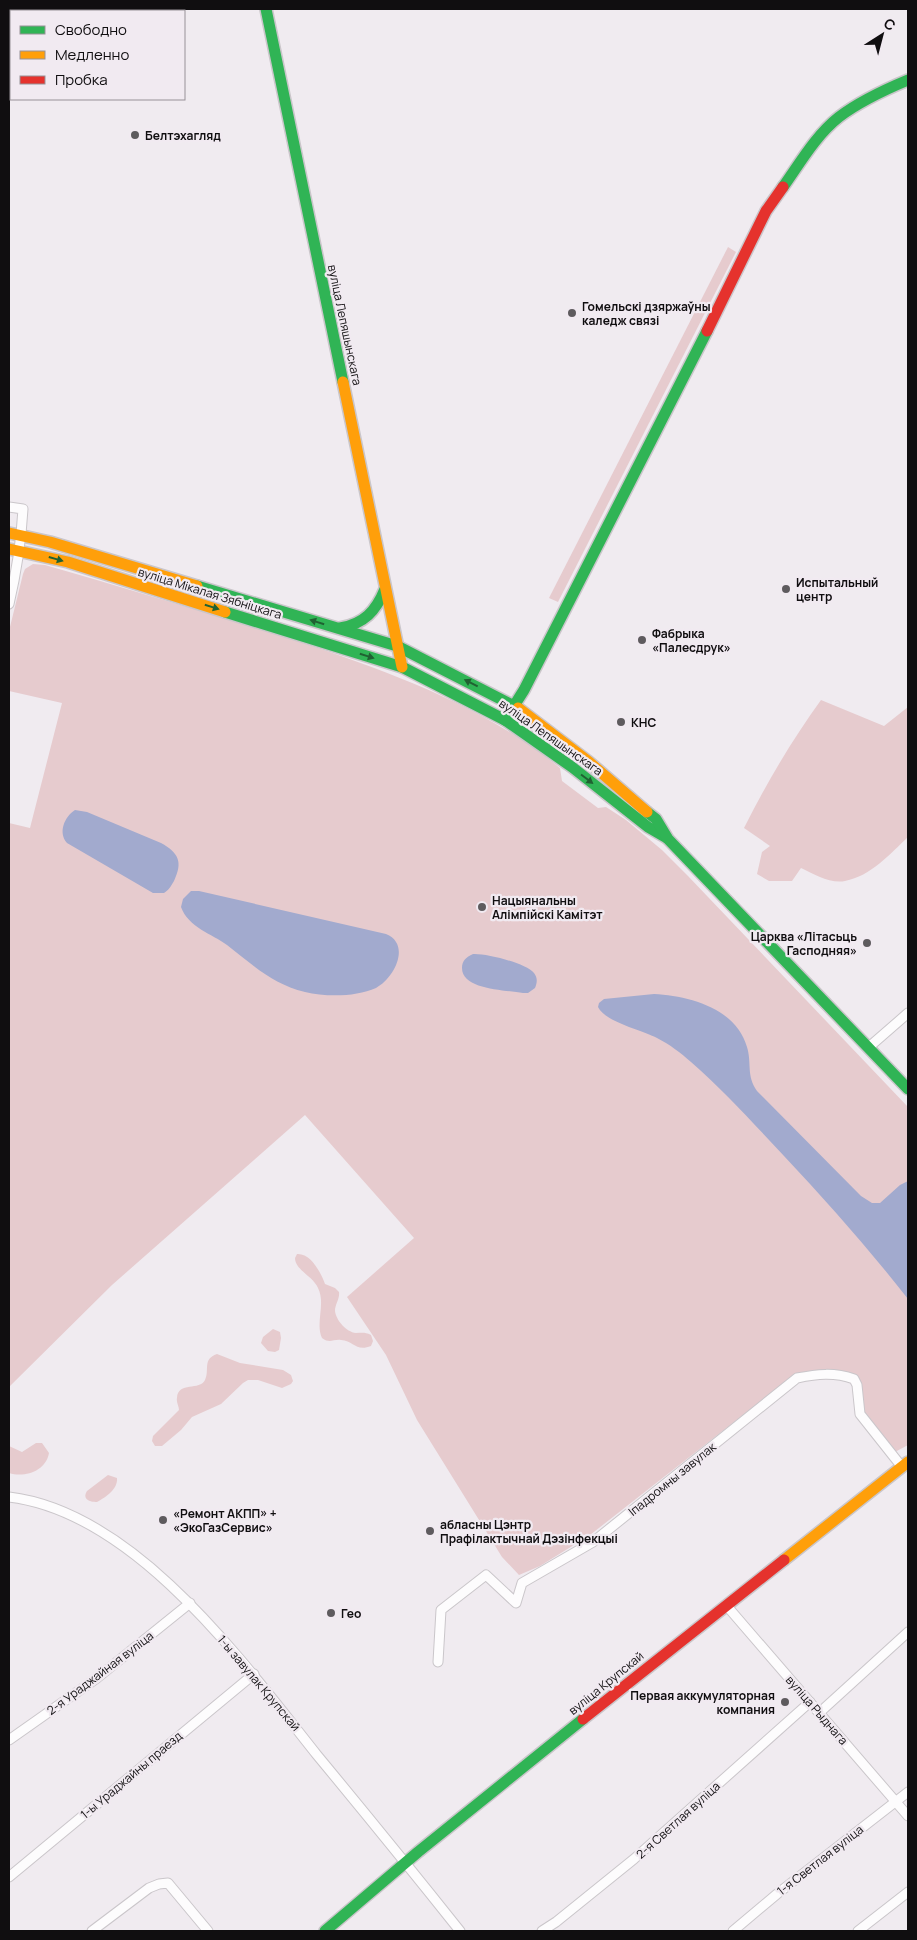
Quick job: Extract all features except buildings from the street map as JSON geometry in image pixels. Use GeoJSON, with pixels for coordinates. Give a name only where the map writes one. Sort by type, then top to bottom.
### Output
{"type":"FeatureCollection","features":[{"type":"Feature","properties":{"kind":"main road","name":"вуліца Лепяшынскага"},"geometry":{"type":"LineString","coordinates":[[266,9],[402,667],[504,720],[572,767],[648,828],[668,839]]}},
{"type":"Feature","properties":{"kind":"main road"},"geometry":{"type":"LineString","coordinates":[[504,720],[524,690],[766,211],[811,147],[840,117],[879,92],[908,80]]}},
{"type":"Feature","properties":{"kind":"main road","name":"вуліца Мікалая Зябніцкага"},"geometry":{"type":"LineString","coordinates":[[9,533],[50,542],[397,646]]}},
{"type":"Feature","properties":{"kind":"main road","name":"вуліца Мікалая Зябніцкага"},"geometry":{"type":"LineString","coordinates":[[15,550],[68,562],[402,667]]}},
{"type":"Feature","properties":{"kind":"main road"},"geometry":{"type":"LineString","coordinates":[[338,629],[352,627],[368,618],[380,603],[385,589]]}},
{"type":"Feature","properties":{"kind":"main road","name":"вуліца Лепяшынскага"},"geometry":{"type":"LineString","coordinates":[[397,646],[514,705],[588,762],[656,819],[668,839],[908,1089]]}},
{"type":"Feature","properties":{"kind":"main road","name":"вуліца Крупскай"},"geometry":{"type":"LineString","coordinates":[[325,1931],[406,1862],[905,1464]]}},
{"type":"Feature","properties":{"kind":"street"},"geometry":{"type":"LineString","coordinates":[[9,507],[22,509],[22,536],[15,550],[18,566],[9,604]]}},
{"type":"Feature","properties":{"kind":"street"},"geometry":{"type":"LineString","coordinates":[[869,1047],[908,1012]]}},
{"type":"Feature","properties":{"kind":"street","name":"Іпадромны завулак"},"geometry":{"type":"LineString","coordinates":[[438,1662],[441,1610],[486,1575],[516,1603],[522,1583],[593,1542],[797,1378],[819,1374],[844,1376],[854,1379],[857,1385],[860,1414],[905,1464]]}},
{"type":"Feature","properties":{"kind":"street","name":"1-ы завулак Крупскай"},"geometry":{"type":"LineString","coordinates":[[9,1497],[39,1503],[71,1514],[150,1567],[190,1603],[254,1674],[460,1931]]}},
{"type":"Feature","properties":{"kind":"street","name":"2-я Ураджайная вуліца"},"geometry":{"type":"LineString","coordinates":[[9,1740],[98,1678],[190,1603]]}},
{"type":"Feature","properties":{"kind":"street","name":"вуліца Рыднага"},"geometry":{"type":"LineString","coordinates":[[726,1605],[908,1816]]}},
{"type":"Feature","properties":{"kind":"street"},"geometry":{"type":"LineString","coordinates":[[819,1713],[908,1632]]}},
{"type":"Feature","properties":{"kind":"street","name":"1-ы Ураджайны праезд"},"geometry":{"type":"LineString","coordinates":[[9,1876],[254,1674]]}},
{"type":"Feature","properties":{"kind":"street","name":"2-я Светлая вуліца"},"geometry":{"type":"LineString","coordinates":[[542,1931],[634,1860],[810,1702]]}},
{"type":"Feature","properties":{"kind":"street","name":"1-я Светлая вуліца"},"geometry":{"type":"LineString","coordinates":[[733,1931],[783,1888],[908,1792]]}},
{"type":"Feature","properties":{"kind":"street"},"geometry":{"type":"LineString","coordinates":[[92,1931],[148,1888],[168,1883],[208,1931]]}},
{"type":"Feature","properties":{"kind":"street"},"geometry":{"type":"LineString","coordinates":[[858,1931],[908,1892]]}},
{"type":"Feature","properties":{"kind":"shaded area"},"geometry":{"type":"Polygon","coordinates":[[[728,247],[736,252],[558,602],[549,598],[728,247]]]}},
{"type":"Feature","properties":{"kind":"shaded area"},"geometry":{"type":"Polygon","coordinates":[[[33,564],[45,565],[285,637],[393,675],[429,690],[498,725],[530,745],[560,768],[562,781],[598,808],[606,807],[626,820],[662,850],[688,876],[908,1107],[908,1445],[895,1452],[862,1419],[857,1389],[847,1376],[789,1379],[590,1535],[540,1566],[519,1575],[502,1557],[417,1420],[386,1355],[347,1297],[414,1238],[305,1115],[112,1285],[9,1387],[9,823],[30,828],[62,703],[9,691],[9,631],[23,574],[25,569],[33,564]]]}},
{"type":"Feature","properties":{"kind":"shaded area"},"geometry":{"type":"Polygon","coordinates":[[[821,700],[884,726],[908,707],[908,837],[872,869],[845,881],[840,882],[822,878],[801,868],[792,881],[769,881],[757,874],[762,852],[770,846],[744,828],[780,762],[821,700]]]}},
{"type":"Feature","properties":{"kind":"shaded area"},"geometry":{"type":"Polygon","coordinates":[[[297,1254],[311,1260],[318,1269],[325,1284],[339,1292],[335,1311],[342,1325],[352,1332],[371,1335],[373,1341],[371,1346],[362,1348],[345,1341],[329,1341],[322,1338],[320,1332],[320,1294],[316,1284],[298,1266],[295,1258],[297,1254]]]}},
{"type":"Feature","properties":{"kind":"shaded area"},"geometry":{"type":"Polygon","coordinates":[[[273,1329],[280,1332],[281,1338],[279,1350],[275,1352],[268,1351],[261,1343],[263,1337],[273,1329]]]}},
{"type":"Feature","properties":{"kind":"shaded area"},"geometry":{"type":"Polygon","coordinates":[[[217,1354],[240,1363],[283,1370],[291,1375],[293,1381],[282,1388],[258,1380],[248,1380],[221,1404],[192,1417],[181,1430],[162,1446],[155,1446],[152,1441],[153,1436],[179,1410],[178,1393],[185,1388],[199,1385],[205,1380],[208,1362],[212,1356],[217,1354]]]}},
{"type":"Feature","properties":{"kind":"shaded area"},"geometry":{"type":"Polygon","coordinates":[[[36,1443],[42,1443],[49,1453],[44,1464],[39,1469],[28,1474],[9,1473],[9,1446],[22,1452],[36,1443]]]}},
{"type":"Feature","properties":{"kind":"shaded area"},"geometry":{"type":"Polygon","coordinates":[[[108,1475],[117,1478],[116,1486],[108,1495],[97,1502],[87,1500],[85,1496],[87,1491],[108,1475]]]}},
{"type":"Feature","properties":{"kind":"water"},"geometry":{"type":"Polygon","coordinates":[[[75,810],[87,812],[161,843],[172,850],[179,863],[177,874],[169,889],[164,893],[153,893],[67,843],[63,835],[64,825],[65,821],[75,810]]]}},
{"type":"Feature","properties":{"kind":"water"},"geometry":{"type":"Polygon","coordinates":[[[191,891],[199,891],[386,934],[394,939],[398,945],[398,961],[389,977],[383,983],[368,991],[350,995],[331,995],[313,994],[293,989],[263,973],[227,945],[189,920],[181,907],[183,899],[191,891]]]}},
{"type":"Feature","properties":{"kind":"water"},"geometry":{"type":"Polygon","coordinates":[[[473,954],[505,959],[530,969],[536,977],[535,988],[528,993],[523,993],[486,988],[469,981],[464,975],[462,966],[468,956],[473,954]]]}},
{"type":"Feature","properties":{"kind":"water"},"geometry":{"type":"Polygon","coordinates":[[[654,994],[696,1001],[722,1014],[733,1023],[747,1047],[750,1075],[757,1091],[861,1196],[872,1203],[880,1203],[900,1185],[908,1181],[908,1299],[816,1191],[739,1108],[703,1073],[666,1043],[608,1017],[598,1007],[599,1003],[604,999],[654,994]]]}},
{"type":"Feature","properties":{"kind":"traffic: fast"},"geometry":{"type":"LineString","coordinates":[[266,9],[343,382]]}},
{"type":"Feature","properties":{"kind":"traffic: fast"},"geometry":{"type":"LineString","coordinates":[[783,187],[823,132],[839,117],[872,96],[908,80]]}},
{"type":"Feature","properties":{"kind":"traffic: fast"},"geometry":{"type":"LineString","coordinates":[[505,720],[524,690],[707,331]]}},
{"type":"Feature","properties":{"kind":"traffic: fast"},"geometry":{"type":"LineString","coordinates":[[197,586],[397,646],[518,708]]}},
{"type":"Feature","properties":{"kind":"traffic: fast"},"geometry":{"type":"LineString","coordinates":[[340,628],[356,623],[368,615],[378,604],[385,589]]}},
{"type":"Feature","properties":{"kind":"traffic: fast"},"geometry":{"type":"LineString","coordinates":[[225,612],[402,667],[505,720],[572,767],[648,827],[667,838]]}},
{"type":"Feature","properties":{"kind":"traffic: fast"},"geometry":{"type":"LineString","coordinates":[[647,812],[656,819],[668,839],[908,1089]]}},
{"type":"Feature","properties":{"kind":"traffic: fast"},"geometry":{"type":"LineString","coordinates":[[325,1931],[418,1852],[583,1719]]}},
{"type":"Feature","properties":{"kind":"traffic: slow"},"geometry":{"type":"LineString","coordinates":[[343,382],[402,667]]}},
{"type":"Feature","properties":{"kind":"traffic: slow"},"geometry":{"type":"LineString","coordinates":[[9,533],[50,542],[197,586]]}},
{"type":"Feature","properties":{"kind":"traffic: slow"},"geometry":{"type":"LineString","coordinates":[[9,549],[68,562],[225,612]]}},
{"type":"Feature","properties":{"kind":"traffic: slow"},"geometry":{"type":"LineString","coordinates":[[518,708],[589,762],[647,812]]}},
{"type":"Feature","properties":{"kind":"traffic: slow"},"geometry":{"type":"LineString","coordinates":[[784,1560],[908,1462]]}},
{"type":"Feature","properties":{"kind":"traffic: jam"},"geometry":{"type":"LineString","coordinates":[[707,331],[766,211],[783,187]]}},
{"type":"Feature","properties":{"kind":"traffic: jam"},"geometry":{"type":"LineString","coordinates":[[583,1719],[784,1560]]}},
{"type":"Feature","properties":{"kind":"place","name":"Белтэхагляд"},"geometry":{"type":"Point","coordinates":[135,135]}},
{"type":"Feature","properties":{"kind":"place","name":"Гомельскі дзяржаўны каледж связі"},"geometry":{"type":"Point","coordinates":[572,313]}},
{"type":"Feature","properties":{"kind":"place","name":"Испытальный центр"},"geometry":{"type":"Point","coordinates":[786,589]}},
{"type":"Feature","properties":{"kind":"place","name":"Фабрыка «Палесдрук»"},"geometry":{"type":"Point","coordinates":[642,640]}},
{"type":"Feature","properties":{"kind":"place","name":"КНС"},"geometry":{"type":"Point","coordinates":[621,722]}},
{"type":"Feature","properties":{"kind":"place","name":"Нацыянальны Алімпійскі Камітэт"},"geometry":{"type":"Point","coordinates":[482,907]}},
{"type":"Feature","properties":{"kind":"place","name":"Царква «Літасьць Гасподняя»"},"geometry":{"type":"Point","coordinates":[867,943]}},
{"type":"Feature","properties":{"kind":"place","name":"«Ремонт АКПП» + «ЭкоГазСервис»"},"geometry":{"type":"Point","coordinates":[163,1520]}},
{"type":"Feature","properties":{"kind":"place","name":"абласны Цэнтр Прафілактычнай Дэзінфекцыі"},"geometry":{"type":"Point","coordinates":[430,1531]}},
{"type":"Feature","properties":{"kind":"place","name":"Гео"},"geometry":{"type":"Point","coordinates":[331,1613]}},
{"type":"Feature","properties":{"kind":"place","name":"Первая аккумуляторная компания"},"geometry":{"type":"Point","coordinates":[785,1702]}}]}
